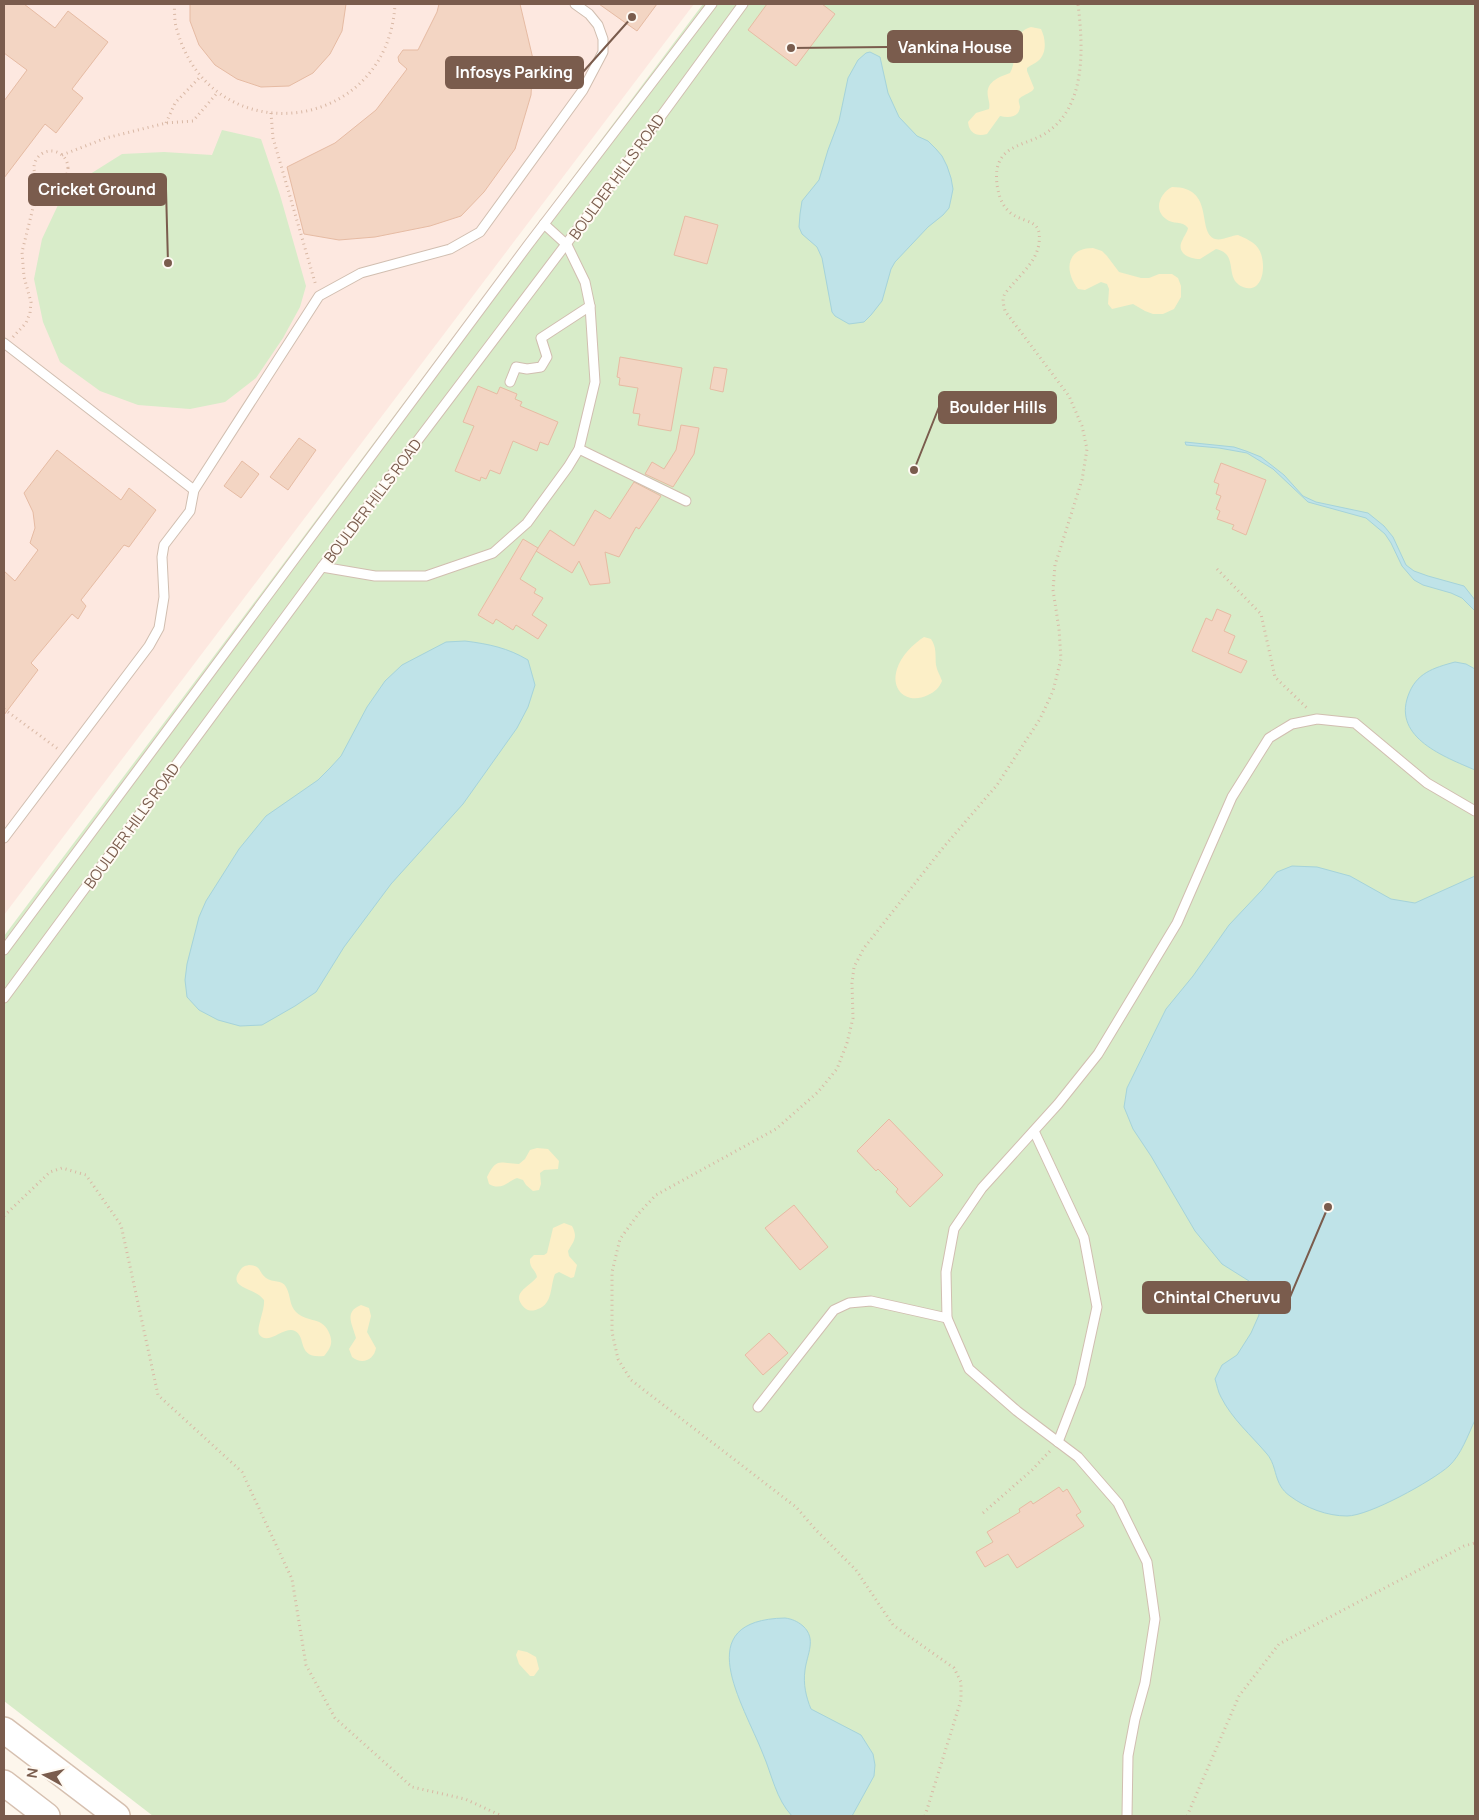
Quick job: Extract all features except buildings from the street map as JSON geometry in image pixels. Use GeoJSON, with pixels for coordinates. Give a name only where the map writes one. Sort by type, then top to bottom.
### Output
{"type":"FeatureCollection","features":[{"type":"Feature","properties":{"kind":"main road"},"geometry":{"type":"LineString","coordinates":[[4,1730],[117,1816]]}},
{"type":"Feature","properties":{"kind":"main road"},"geometry":{"type":"LineString","coordinates":[[4,1783],[47,1816]]}},
{"type":"Feature","properties":{"kind":"lane"},"geometry":{"type":"LineString","coordinates":[[4,838],[149,646],[159,628],[164,597],[162,557],[164,545],[190,511],[194,490],[319,296],[361,273],[450,249],[480,232],[583,90],[603,52],[602,39],[598,25],[589,14],[576,4]]}},
{"type":"Feature","properties":{"kind":"lane","name":"BOULDER HILLS ROAD"},"geometry":{"type":"LineString","coordinates":[[4,950],[544,224],[712,4]]}},
{"type":"Feature","properties":{"kind":"lane","name":"BOULDER HILLS ROAD"},"geometry":{"type":"LineString","coordinates":[[4,998],[322,567],[567,245],[743,4]]}},
{"type":"Feature","properties":{"kind":"lane"},"geometry":{"type":"LineString","coordinates":[[322,567],[374,576],[426,576],[492,553],[527,523],[579,449],[595,382],[590,306],[585,282],[567,245],[544,224]]}},
{"type":"Feature","properties":{"kind":"lane"},"geometry":{"type":"LineString","coordinates":[[510,382],[516,367],[527,369],[541,367],[547,357],[541,338],[590,306]]}},
{"type":"Feature","properties":{"kind":"lane"},"geometry":{"type":"LineString","coordinates":[[5,344],[194,490]]}},
{"type":"Feature","properties":{"kind":"lane"},"geometry":{"type":"LineString","coordinates":[[579,449],[686,501]]}},
{"type":"Feature","properties":{"kind":"lane"},"geometry":{"type":"LineString","coordinates":[[1126,1816],[1128,1756],[1135,1719],[1146,1684],[1155,1619],[1147,1562],[1118,1503],[1078,1457],[1017,1411],[969,1369],[948,1318],[946,1272],[954,1229],[982,1188],[1058,1104],[1098,1054],[1172,931],[1232,797],[1269,738],[1292,724],[1317,719],[1355,724],[1428,783],[1475,811]]}},
{"type":"Feature","properties":{"kind":"lane"},"geometry":{"type":"LineString","coordinates":[[1034,1131],[1084,1238],[1097,1307],[1080,1385],[1058,1442]]}},
{"type":"Feature","properties":{"kind":"lane"},"geometry":{"type":"LineString","coordinates":[[758,1408],[834,1310],[849,1303],[871,1301],[948,1318]]}},
{"type":"Feature","properties":{"kind":"path"},"geometry":{"type":"LineString","coordinates":[[174,4],[176,29],[188,59],[201,76],[229,100],[250,109],[271,114],[292,114],[313,110],[333,102],[351,91],[367,76],[380,59],[389,40],[395,4]]}},
{"type":"Feature","properties":{"kind":"path"},"geometry":{"type":"LineString","coordinates":[[925,1816],[961,1700],[961,1682],[954,1668],[893,1625],[856,1570],[796,1507],[631,1380],[618,1359],[612,1332],[612,1272],[620,1239],[639,1213],[656,1195],[776,1129],[818,1092],[837,1069],[847,1043],[853,1018],[852,983],[854,966],[864,948],[942,849],[997,785],[1040,719],[1053,691],[1060,660],[1059,629],[1053,590],[1055,565],[1082,480],[1088,449],[1082,426],[1069,396],[1005,311],[1004,295],[1033,260],[1039,246],[1040,232],[1032,222],[1014,215],[1008,210],[997,190],[997,172],[1000,159],[1007,152],[1046,133],[1063,118],[1073,100],[1081,71],[1078,4]]}},
{"type":"Feature","properties":{"kind":"path"},"geometry":{"type":"LineString","coordinates":[[166,123],[175,102],[201,76]]}},
{"type":"Feature","properties":{"kind":"path"},"geometry":{"type":"LineString","coordinates":[[62,155],[106,138],[166,123],[192,121],[218,92]]}},
{"type":"Feature","properties":{"kind":"path"},"geometry":{"type":"LineString","coordinates":[[271,114],[273,138],[319,296]]}},
{"type":"Feature","properties":{"kind":"path"},"geometry":{"type":"LineString","coordinates":[[46,152],[57,152],[62,155],[67,164],[66,174],[59,182],[54,184],[44,183],[34,170],[37,159],[46,152]]}},
{"type":"Feature","properties":{"kind":"path"},"geometry":{"type":"LineString","coordinates":[[5,344],[26,323],[30,313],[22,252],[33,208],[44,183]]}},
{"type":"Feature","properties":{"kind":"path"},"geometry":{"type":"LineString","coordinates":[[1217,569],[1261,614],[1275,677],[1317,719]]}},
{"type":"Feature","properties":{"kind":"path"},"geometry":{"type":"LineString","coordinates":[[4,709],[66,755]]}},
{"type":"Feature","properties":{"kind":"path"},"geometry":{"type":"LineString","coordinates":[[4,1216],[50,1172],[62,1168],[86,1175],[120,1226],[158,1396],[242,1472],[292,1579],[306,1665],[336,1718],[412,1787],[465,1799],[502,1816]]}},
{"type":"Feature","properties":{"kind":"path"},"geometry":{"type":"LineString","coordinates":[[983,1514],[1032,1470],[1058,1442]]}},
{"type":"Feature","properties":{"kind":"path"},"geometry":{"type":"LineString","coordinates":[[1187,1816],[1239,1696],[1279,1644],[1464,1546],[1475,1543]]}},
{"type":"Feature","properties":{"kind":"shaded area"},"geometry":{"type":"Polygon","coordinates":[[[4,4],[694,4],[4,915],[4,4]]]}},
{"type":"Feature","properties":{"kind":"green space"},"geometry":{"type":"Polygon","coordinates":[[[703,4],[1475,4],[1475,1816],[153,1816],[4,1701],[4,936],[703,4]]]}},
{"type":"Feature","properties":{"kind":"green space"},"geometry":{"type":"Polygon","coordinates":[[[222,130],[261,139],[280,195],[306,286],[300,307],[283,338],[256,378],[225,402],[190,409],[138,405],[100,391],[60,362],[43,322],[34,279],[42,239],[58,205],[87,176],[122,154],[164,152],[212,155],[222,130]]]}},
{"type":"Feature","properties":{"kind":"sand"},"geometry":{"type":"Polygon","coordinates":[[[1031,27],[1041,29],[1045,42],[1041,58],[1027,68],[1033,90],[1019,99],[1020,107],[1018,113],[1010,117],[1000,116],[987,134],[980,135],[974,133],[970,129],[968,122],[976,113],[989,109],[989,87],[994,81],[1010,73],[1013,67],[1017,40],[1024,30],[1031,27]]]}},
{"type":"Feature","properties":{"kind":"sand"},"geometry":{"type":"Polygon","coordinates":[[[1172,187],[1186,189],[1195,194],[1203,210],[1206,228],[1215,239],[1238,235],[1256,246],[1261,253],[1263,268],[1260,281],[1256,286],[1250,288],[1243,287],[1237,283],[1232,273],[1228,256],[1223,252],[1216,249],[1200,259],[1191,258],[1184,254],[1181,244],[1188,228],[1183,224],[1169,221],[1162,215],[1159,207],[1161,197],[1172,187]]]}},
{"type":"Feature","properties":{"kind":"sand"},"geometry":{"type":"Polygon","coordinates":[[[1093,248],[1102,251],[1119,272],[1141,278],[1149,278],[1159,274],[1172,274],[1178,278],[1181,286],[1181,297],[1174,309],[1163,314],[1153,314],[1133,304],[1112,309],[1108,304],[1109,289],[1107,284],[1101,282],[1085,290],[1078,289],[1071,275],[1070,262],[1077,252],[1093,248]]]}},
{"type":"Feature","properties":{"kind":"sand"},"geometry":{"type":"Polygon","coordinates":[[[924,637],[931,639],[933,642],[936,667],[942,681],[933,693],[921,698],[908,697],[898,690],[896,684],[897,669],[908,651],[924,637]]]}},
{"type":"Feature","properties":{"kind":"sand"},"geometry":{"type":"Polygon","coordinates":[[[537,1148],[548,1149],[559,1161],[558,1169],[544,1170],[540,1173],[541,1184],[539,1190],[533,1191],[523,1180],[517,1178],[497,1187],[489,1184],[487,1177],[494,1166],[500,1163],[519,1164],[525,1159],[530,1150],[537,1148]]]}},
{"type":"Feature","properties":{"kind":"sand"},"geometry":{"type":"Polygon","coordinates":[[[564,1223],[572,1226],[575,1233],[568,1251],[569,1256],[577,1265],[574,1277],[571,1278],[559,1272],[555,1274],[549,1299],[543,1307],[536,1310],[527,1310],[519,1299],[522,1291],[537,1277],[530,1259],[534,1255],[544,1255],[547,1253],[553,1228],[564,1223]]]}},
{"type":"Feature","properties":{"kind":"sand"},"geometry":{"type":"Polygon","coordinates":[[[249,1265],[258,1268],[266,1278],[284,1285],[288,1290],[292,1306],[296,1312],[305,1318],[319,1322],[327,1329],[331,1338],[331,1344],[324,1356],[309,1354],[299,1334],[295,1331],[286,1331],[267,1338],[259,1334],[264,1300],[237,1282],[240,1270],[249,1265]]]}},
{"type":"Feature","properties":{"kind":"sand"},"geometry":{"type":"Polygon","coordinates":[[[361,1305],[369,1308],[371,1316],[367,1332],[376,1348],[373,1356],[363,1361],[352,1357],[349,1349],[356,1338],[351,1319],[352,1311],[361,1305]]]}},
{"type":"Feature","properties":{"kind":"sand"},"geometry":{"type":"Polygon","coordinates":[[[518,1650],[536,1657],[539,1669],[534,1676],[530,1676],[519,1664],[516,1655],[518,1650]]]}},
{"type":"Feature","properties":{"kind":"water"},"geometry":{"type":"Polygon","coordinates":[[[870,52],[880,57],[888,93],[899,117],[917,136],[928,141],[942,156],[951,178],[953,189],[949,208],[895,262],[891,269],[882,301],[864,322],[849,324],[835,316],[832,312],[822,258],[817,247],[802,234],[799,227],[800,214],[802,201],[819,180],[839,121],[848,78],[858,60],[870,52]]]}},
{"type":"Feature","properties":{"kind":"water"},"geometry":{"type":"Polygon","coordinates":[[[1185,442],[1234,447],[1246,451],[1261,457],[1284,475],[1303,496],[1316,502],[1368,513],[1384,526],[1393,537],[1406,565],[1414,571],[1464,586],[1475,600],[1475,611],[1462,598],[1423,585],[1414,580],[1402,566],[1385,534],[1366,518],[1308,502],[1273,469],[1247,453],[1186,445],[1185,442]]]}},
{"type":"Feature","properties":{"kind":"water"},"geometry":{"type":"Polygon","coordinates":[[[465,641],[498,647],[528,660],[535,685],[528,707],[517,728],[463,804],[391,884],[344,947],[316,992],[262,1025],[240,1026],[218,1020],[199,1010],[187,997],[185,980],[187,964],[199,917],[206,901],[239,849],[266,816],[318,780],[341,756],[367,707],[385,681],[402,665],[446,642],[465,641]]]}},
{"type":"Feature","properties":{"kind":"water"},"geometry":{"type":"Polygon","coordinates":[[[1455,662],[1466,664],[1475,669],[1475,770],[1450,759],[1425,744],[1408,723],[1405,711],[1411,688],[1421,677],[1433,669],[1455,662]]]}},
{"type":"Feature","properties":{"kind":"water"},"geometry":{"type":"Polygon","coordinates":[[[1292,866],[1317,867],[1350,876],[1391,899],[1415,903],[1475,876],[1475,1420],[1457,1456],[1441,1472],[1384,1504],[1347,1516],[1332,1515],[1310,1508],[1290,1496],[1278,1481],[1273,1464],[1267,1454],[1225,1405],[1218,1391],[1215,1379],[1222,1365],[1237,1355],[1251,1333],[1259,1315],[1256,1294],[1249,1281],[1222,1264],[1195,1231],[1133,1129],[1124,1107],[1127,1088],[1166,1009],[1193,976],[1229,925],[1277,872],[1292,866]]]}},
{"type":"Feature","properties":{"kind":"water"},"geometry":{"type":"Polygon","coordinates":[[[785,1618],[801,1624],[810,1636],[804,1680],[806,1695],[811,1709],[861,1735],[873,1754],[874,1776],[852,1816],[792,1816],[778,1794],[736,1689],[730,1668],[730,1648],[738,1633],[755,1622],[785,1618]]]}},
{"type":"Feature","properties":{"kind":"place","name":"Infosys Parking"},"geometry":{"type":"Point","coordinates":[632,17]}},
{"type":"Feature","properties":{"kind":"place","name":"Vankina House"},"geometry":{"type":"Point","coordinates":[791,48]}},
{"type":"Feature","properties":{"kind":"place","name":"Cricket Ground"},"geometry":{"type":"Point","coordinates":[168,263]}},
{"type":"Feature","properties":{"kind":"place","name":"Boulder Hills"},"geometry":{"type":"Point","coordinates":[914,470]}},
{"type":"Feature","properties":{"kind":"place","name":"Chintal Cheruvu"},"geometry":{"type":"Point","coordinates":[1328,1207]}}]}
